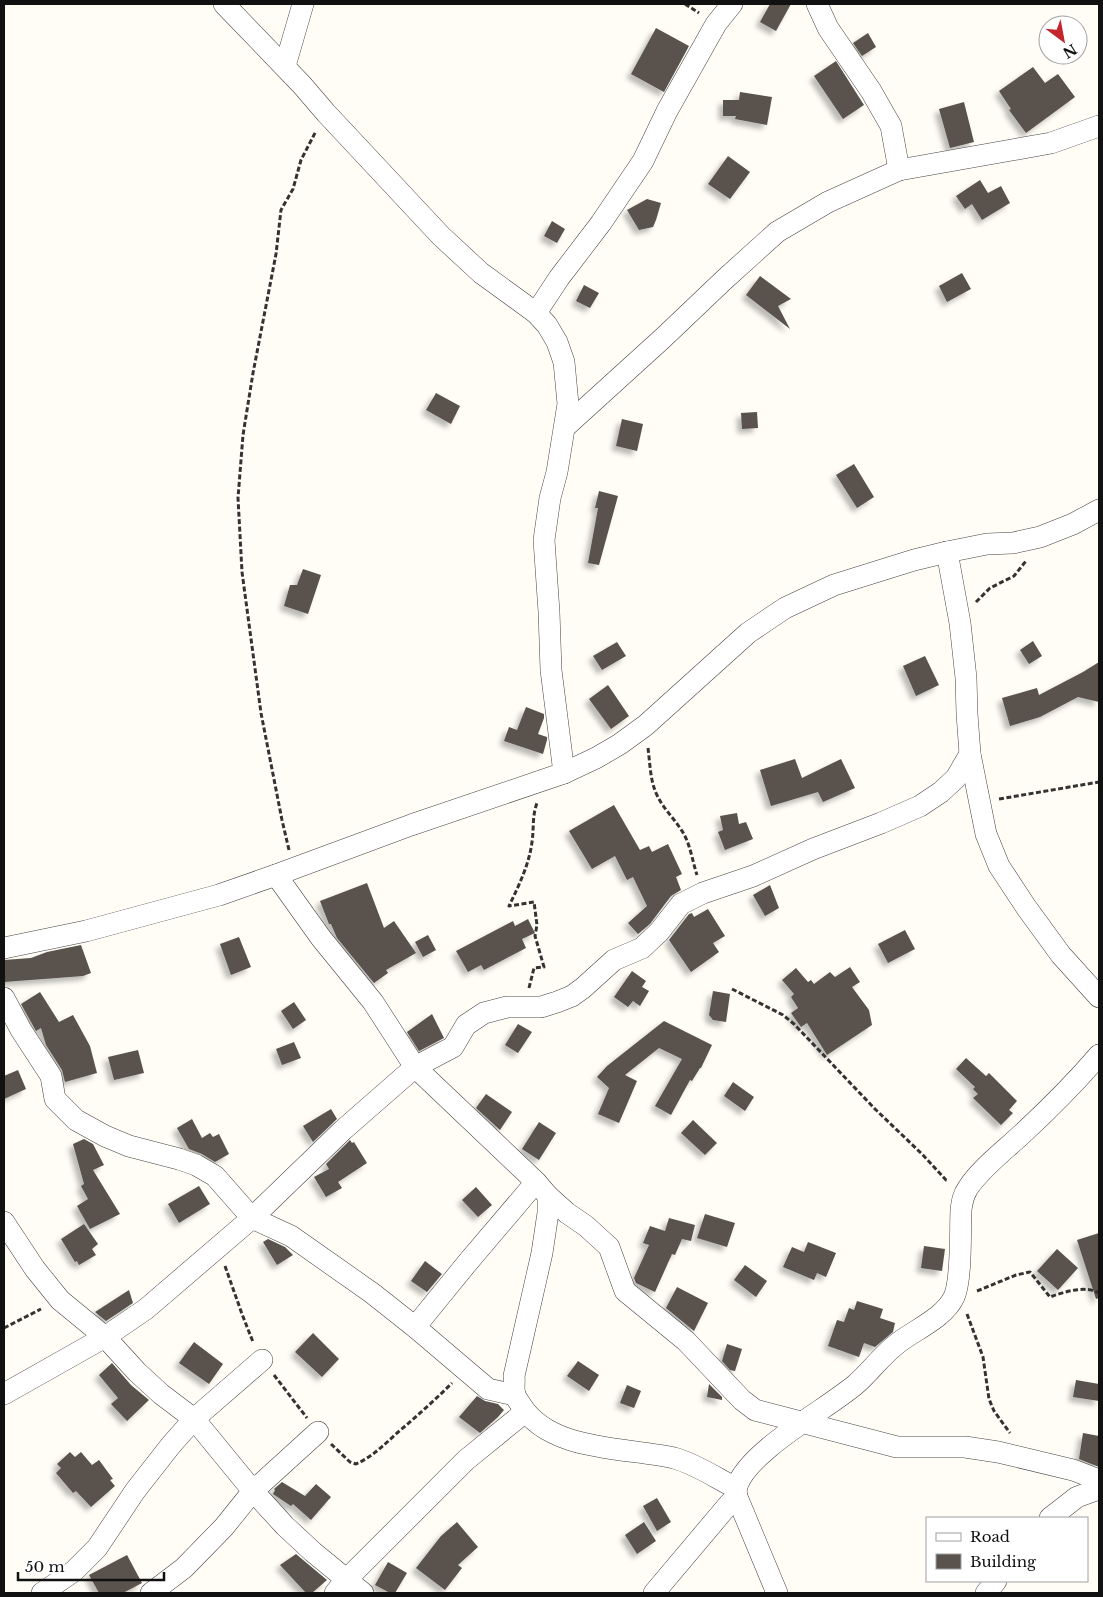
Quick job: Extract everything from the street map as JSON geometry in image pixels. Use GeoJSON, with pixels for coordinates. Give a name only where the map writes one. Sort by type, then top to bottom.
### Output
{"type":"FeatureCollection","features":[{"type":"Feature","properties":{"kind":"street"},"geometry":{"type":"LineString","coordinates":[[224,4],[285,66],[326,114],[441,236],[481,273],[536,313],[547,325],[557,342],[564,362],[568,404],[544,540],[551,670],[564,773]]}},
{"type":"Feature","properties":{"kind":"street"},"geometry":{"type":"LineString","coordinates":[[285,66],[303,4]]}},
{"type":"Feature","properties":{"kind":"street"},"geometry":{"type":"LineString","coordinates":[[536,313],[559,278],[602,223],[643,161],[667,111],[716,24],[732,4]]}},
{"type":"Feature","properties":{"kind":"street"},"geometry":{"type":"LineString","coordinates":[[816,4],[828,28],[872,91],[891,126],[899,170]]}},
{"type":"Feature","properties":{"kind":"street"},"geometry":{"type":"LineString","coordinates":[[565,427],[777,232],[828,202],[899,170],[1051,143],[1099,126]]}},
{"type":"Feature","properties":{"kind":"street"},"geometry":{"type":"LineString","coordinates":[[4,948],[86,931],[219,895],[411,825],[564,773],[620,744],[646,725],[748,633],[785,608],[834,585],[947,552],[988,544],[1013,543],[1040,537],[1073,524],[1099,510]]}},
{"type":"Feature","properties":{"kind":"street"},"geometry":{"type":"LineString","coordinates":[[947,552],[960,622],[966,678],[966,714],[970,754],[986,834],[999,866],[1060,955],[1099,997]]}},
{"type":"Feature","properties":{"kind":"street"},"geometry":{"type":"LineString","coordinates":[[4,1394],[105,1337],[146,1309],[252,1218],[343,1130],[415,1067],[453,1047],[466,1025],[484,1013],[507,1007],[541,1007],[572,996],[614,960],[642,948],[659,932],[681,904],[703,893],[753,876],[813,849],[920,806],[941,792],[956,778],[970,754]]}},
{"type":"Feature","properties":{"kind":"street"},"geometry":{"type":"LineString","coordinates":[[285,872],[321,938],[373,1002],[415,1067],[567,1213],[610,1246],[625,1291],[686,1341],[742,1400],[755,1410],[897,1447],[965,1447],[998,1452],[1073,1470],[1099,1480]]}},
{"type":"Feature","properties":{"kind":"street"},"geometry":{"type":"LineString","coordinates":[[4,998],[21,1030],[51,1076],[55,1098],[76,1120],[105,1136],[129,1146],[179,1159],[196,1165],[215,1176],[252,1218],[291,1236],[372,1293],[488,1389],[520,1403]]}},
{"type":"Feature","properties":{"kind":"street"},"geometry":{"type":"LineString","coordinates":[[654,1593],[729,1504],[736,1493],[740,1478],[758,1458],[802,1422],[834,1402],[856,1384],[897,1344],[940,1313],[953,1300],[958,1277],[961,1210],[963,1199],[972,1182],[1072,1086],[1099,1055]]}},
{"type":"Feature","properties":{"kind":"street"},"geometry":{"type":"LineString","coordinates":[[415,1327],[474,1255],[542,1189]]}},
{"type":"Feature","properties":{"kind":"street"},"geometry":{"type":"LineString","coordinates":[[542,1189],[548,1213],[542,1253],[514,1376],[520,1403],[535,1422],[557,1435],[583,1444],[675,1459],[695,1466],[736,1493],[777,1593]]}},
{"type":"Feature","properties":{"kind":"street"},"geometry":{"type":"LineString","coordinates":[[4,1222],[35,1269],[60,1300],[105,1337],[136,1372],[194,1419],[253,1491],[340,1586],[363,1593]]}},
{"type":"Feature","properties":{"kind":"street"},"geometry":{"type":"LineString","coordinates":[[42,1593],[74,1571],[96,1548],[135,1491],[194,1419],[262,1360]]}},
{"type":"Feature","properties":{"kind":"street"},"geometry":{"type":"LineString","coordinates":[[340,1586],[520,1403]]}},
{"type":"Feature","properties":{"kind":"street"},"geometry":{"type":"LineString","coordinates":[[151,1593],[184,1568],[224,1527],[253,1491],[318,1432]]}},
{"type":"Feature","properties":{"kind":"street"},"geometry":{"type":"LineString","coordinates":[[1051,1517],[1077,1497],[1099,1489]]}},
{"type":"Feature","properties":{"kind":"street"},"geometry":{"type":"LineString","coordinates":[[986,1593],[995,1582]]}},
{"type":"Feature","properties":{"kind":"path"},"geometry":{"type":"LineString","coordinates":[[285,872],[282,820],[262,713],[242,572],[238,498],[243,435],[276,254],[281,210],[293,189],[301,160],[326,114]]}},
{"type":"Feature","properties":{"kind":"path"},"geometry":{"type":"LineString","coordinates":[[960,622],[982,594],[1014,576],[1021,569],[1040,537]]}},
{"type":"Feature","properties":{"kind":"path"},"geometry":{"type":"LineString","coordinates":[[646,725],[652,779],[656,793],[668,813],[681,828],[703,893]]}},
{"type":"Feature","properties":{"kind":"path"},"geometry":{"type":"LineString","coordinates":[[981,803],[1099,782]]}},
{"type":"Feature","properties":{"kind":"path"},"geometry":{"type":"LineString","coordinates":[[524,1008],[534,968],[544,967],[535,936],[537,925],[534,902],[509,906],[522,880],[529,858],[533,814],[539,797]]}},
{"type":"Feature","properties":{"kind":"path"},"geometry":{"type":"LineString","coordinates":[[732,989],[783,1016],[794,1024],[946,1180],[972,1182]]}},
{"type":"Feature","properties":{"kind":"path"},"geometry":{"type":"LineString","coordinates":[[218,1247],[250,1336],[262,1360],[318,1432],[350,1462],[356,1464],[374,1454],[424,1410],[466,1369]]}},
{"type":"Feature","properties":{"kind":"path"},"geometry":{"type":"LineString","coordinates":[[953,1300],[1016,1275],[1030,1272],[1050,1297],[1063,1292],[1092,1289],[1099,1293]]}},
{"type":"Feature","properties":{"kind":"path"},"geometry":{"type":"LineString","coordinates":[[4,1328],[60,1300]]}},
{"type":"Feature","properties":{"kind":"path"},"geometry":{"type":"LineString","coordinates":[[953,1300],[960,1303],[966,1311],[983,1357],[990,1399],[994,1411],[1013,1437]]}},
{"type":"Feature","properties":{"kind":"building"},"geometry":{"type":"Polygon","coordinates":[[[770,4],[791,4],[776,31],[760,22],[770,4]]]}},
{"type":"Feature","properties":{"kind":"building"},"geometry":{"type":"Polygon","coordinates":[[[656,28],[689,46],[664,92],[631,74],[656,28]]]}},
{"type":"Feature","properties":{"kind":"building"},"geometry":{"type":"Polygon","coordinates":[[[868,33],[876,47],[862,56],[853,43],[868,33]]]}},
{"type":"Feature","properties":{"kind":"building"},"geometry":{"type":"Polygon","coordinates":[[[836,61],[864,105],[843,119],[814,76],[836,61]]]}},
{"type":"Feature","properties":{"kind":"building"},"geometry":{"type":"Polygon","coordinates":[[[1033,67],[1045,83],[1058,74],[1075,97],[1026,133],[1009,110],[1011,109],[999,91],[1033,67]]]}},
{"type":"Feature","properties":{"kind":"building"},"geometry":{"type":"Polygon","coordinates":[[[740,92],[772,97],[767,125],[735,119],[736,116],[723,116],[723,100],[739,100],[740,92]]]}},
{"type":"Feature","properties":{"kind":"building"},"geometry":{"type":"Polygon","coordinates":[[[964,102],[974,142],[950,148],[939,109],[964,102]]]}},
{"type":"Feature","properties":{"kind":"building"},"geometry":{"type":"Polygon","coordinates":[[[728,156],[750,172],[730,199],[708,184],[728,156]]]}},
{"type":"Feature","properties":{"kind":"building"},"geometry":{"type":"Polygon","coordinates":[[[980,180],[988,193],[1001,186],[1010,203],[982,220],[972,204],[965,209],[956,196],[980,180]]]}},
{"type":"Feature","properties":{"kind":"building"},"geometry":{"type":"Polygon","coordinates":[[[647,199],[661,203],[653,227],[639,230],[627,210],[647,199]]]}},
{"type":"Feature","properties":{"kind":"building"},"geometry":{"type":"Polygon","coordinates":[[[552,221],[565,229],[557,243],[544,236],[552,221]]]}},
{"type":"Feature","properties":{"kind":"building"},"geometry":{"type":"Polygon","coordinates":[[[962,273],[971,289],[947,302],[939,286],[962,273]]]}},
{"type":"Feature","properties":{"kind":"building"},"geometry":{"type":"Polygon","coordinates":[[[760,276],[791,299],[778,306],[790,329],[746,295],[760,276]]]}},
{"type":"Feature","properties":{"kind":"building"},"geometry":{"type":"Polygon","coordinates":[[[584,285],[599,293],[590,308],[576,301],[584,285]]]}},
{"type":"Feature","properties":{"kind":"building"},"geometry":{"type":"Polygon","coordinates":[[[436,393],[460,406],[451,424],[426,410],[436,393]]]}},
{"type":"Feature","properties":{"kind":"building"},"geometry":{"type":"Polygon","coordinates":[[[757,412],[758,428],[742,429],[741,413],[757,412]]]}},
{"type":"Feature","properties":{"kind":"building"},"geometry":{"type":"Polygon","coordinates":[[[622,419],[643,424],[637,451],[616,446],[622,419]]]}},
{"type":"Feature","properties":{"kind":"building"},"geometry":{"type":"Polygon","coordinates":[[[854,464],[874,497],[857,508],[836,475],[854,464]]]}},
{"type":"Feature","properties":{"kind":"building"},"geometry":{"type":"Polygon","coordinates":[[[599,491],[618,496],[599,565],[588,563],[598,508],[595,508],[599,491]]]}},
{"type":"Feature","properties":{"kind":"building"},"geometry":{"type":"Polygon","coordinates":[[[303,569],[321,575],[308,614],[284,606],[290,585],[297,585],[303,569]]]}},
{"type":"Feature","properties":{"kind":"building"},"geometry":{"type":"Polygon","coordinates":[[[1033,641],[1042,656],[1029,664],[1020,650],[1033,641]]]}},
{"type":"Feature","properties":{"kind":"building"},"geometry":{"type":"Polygon","coordinates":[[[617,642],[626,656],[602,670],[593,656],[617,642]]]}},
{"type":"Feature","properties":{"kind":"building"},"geometry":{"type":"Polygon","coordinates":[[[925,656],[939,685],[916,696],[903,666],[925,656]]]}},
{"type":"Feature","properties":{"kind":"building"},"geometry":{"type":"Polygon","coordinates":[[[1099,662],[1099,702],[1078,697],[1040,717],[1010,726],[1002,698],[1037,688],[1039,695],[1099,662]]]}},
{"type":"Feature","properties":{"kind":"building"},"geometry":{"type":"Polygon","coordinates":[[[608,685],[629,716],[611,729],[589,699],[608,685]]]}},
{"type":"Feature","properties":{"kind":"building"},"geometry":{"type":"Polygon","coordinates":[[[526,707],[544,714],[538,734],[547,737],[543,754],[504,741],[509,727],[517,730],[526,707]]]}},
{"type":"Feature","properties":{"kind":"building"},"geometry":{"type":"Polygon","coordinates":[[[795,759],[802,778],[841,759],[855,788],[823,802],[818,792],[771,806],[760,770],[795,759]]]}},
{"type":"Feature","properties":{"kind":"building"},"geometry":{"type":"Polygon","coordinates":[[[614,805],[640,850],[649,846],[652,852],[668,844],[682,874],[676,877],[681,890],[671,896],[650,924],[638,934],[628,923],[647,906],[633,877],[627,880],[615,856],[592,869],[569,831],[614,805]]]}},
{"type":"Feature","properties":{"kind":"building"},"geometry":{"type":"Polygon","coordinates":[[[737,813],[739,824],[746,822],[753,839],[725,850],[718,832],[723,830],[720,816],[737,813]]]}},
{"type":"Feature","properties":{"kind":"building"},"geometry":{"type":"Polygon","coordinates":[[[367,883],[384,928],[394,921],[416,953],[386,970],[388,973],[374,983],[337,938],[320,901],[367,883]]]}},
{"type":"Feature","properties":{"kind":"building"},"geometry":{"type":"Polygon","coordinates":[[[770,885],[779,908],[765,916],[753,895],[770,885]]]}},
{"type":"Feature","properties":{"kind":"building"},"geometry":{"type":"Polygon","coordinates":[[[708,909],[725,936],[713,943],[719,952],[691,972],[669,940],[689,914],[692,913],[694,917],[708,909]]]}},
{"type":"Feature","properties":{"kind":"building"},"geometry":{"type":"Polygon","coordinates":[[[528,919],[535,933],[522,939],[526,948],[484,970],[481,965],[468,972],[456,951],[513,921],[515,926],[528,919]]]}},
{"type":"Feature","properties":{"kind":"building"},"geometry":{"type":"Polygon","coordinates":[[[905,930],[915,949],[888,963],[878,944],[905,930]]]}},
{"type":"Feature","properties":{"kind":"building"},"geometry":{"type":"Polygon","coordinates":[[[428,935],[436,950],[423,957],[415,942],[428,935]]]}},
{"type":"Feature","properties":{"kind":"building"},"geometry":{"type":"Polygon","coordinates":[[[239,937],[251,967],[231,975],[220,944],[239,937]]]}},
{"type":"Feature","properties":{"kind":"building"},"geometry":{"type":"Polygon","coordinates":[[[81,945],[91,973],[83,976],[4,982],[4,960],[31,958],[47,952],[81,945]]]}},
{"type":"Feature","properties":{"kind":"building"},"geometry":{"type":"Polygon","coordinates":[[[850,967],[860,982],[852,987],[869,1010],[872,1025],[827,1055],[807,1023],[801,1027],[791,1013],[798,1008],[791,997],[794,994],[782,980],[796,968],[808,982],[811,980],[814,984],[830,972],[835,977],[850,967]]]}},
{"type":"Feature","properties":{"kind":"building"},"geometry":{"type":"Polygon","coordinates":[[[632,971],[646,981],[642,987],[649,991],[640,1006],[633,1001],[628,1007],[614,997],[632,971]]]}},
{"type":"Feature","properties":{"kind":"building"},"geometry":{"type":"Polygon","coordinates":[[[713,991],[730,994],[726,1022],[713,1020],[709,1015],[713,991]]]}},
{"type":"Feature","properties":{"kind":"building"},"geometry":{"type":"Polygon","coordinates":[[[40,992],[59,1022],[73,1015],[90,1046],[97,1073],[65,1082],[62,1070],[46,1045],[41,1028],[36,1031],[21,1004],[40,992]]]}},
{"type":"Feature","properties":{"kind":"building"},"geometry":{"type":"Polygon","coordinates":[[[294,1002],[306,1020],[293,1029],[281,1011],[294,1002]]]}},
{"type":"Feature","properties":{"kind":"building"},"geometry":{"type":"Polygon","coordinates":[[[432,1014],[444,1038],[419,1051],[407,1032],[432,1014]]]}},
{"type":"Feature","properties":{"kind":"building"},"geometry":{"type":"Polygon","coordinates":[[[664,1021],[712,1045],[701,1068],[692,1081],[690,1080],[671,1115],[655,1106],[682,1059],[659,1048],[625,1075],[637,1081],[619,1123],[598,1114],[609,1088],[597,1077],[607,1066],[664,1021]]]}},
{"type":"Feature","properties":{"kind":"building"},"geometry":{"type":"Polygon","coordinates":[[[518,1024],[532,1032],[518,1053],[505,1045],[518,1024]]]}},
{"type":"Feature","properties":{"kind":"building"},"geometry":{"type":"Polygon","coordinates":[[[294,1042],[301,1058],[282,1065],[276,1049],[294,1042]]]}},
{"type":"Feature","properties":{"kind":"building"},"geometry":{"type":"Polygon","coordinates":[[[138,1050],[144,1073],[114,1080],[108,1057],[138,1050]]]}},
{"type":"Feature","properties":{"kind":"building"},"geometry":{"type":"Polygon","coordinates":[[[966,1058],[986,1076],[989,1073],[1017,1101],[1009,1110],[1013,1113],[1001,1125],[973,1098],[978,1094],[973,1089],[975,1087],[956,1069],[966,1058]]]}},
{"type":"Feature","properties":{"kind":"building"},"geometry":{"type":"Polygon","coordinates":[[[18,1070],[26,1089],[4,1099],[4,1076],[18,1070]]]}},
{"type":"Feature","properties":{"kind":"building"},"geometry":{"type":"Polygon","coordinates":[[[733,1082],[754,1097],[745,1111],[724,1096],[733,1082]]]}},
{"type":"Feature","properties":{"kind":"building"},"geometry":{"type":"Polygon","coordinates":[[[486,1094],[512,1112],[500,1130],[476,1108],[486,1094]]]}},
{"type":"Feature","properties":{"kind":"building"},"geometry":{"type":"Polygon","coordinates":[[[331,1109],[337,1119],[313,1142],[303,1126],[331,1109]]]}},
{"type":"Feature","properties":{"kind":"building"},"geometry":{"type":"Polygon","coordinates":[[[192,1119],[202,1138],[210,1133],[213,1137],[219,1134],[229,1154],[215,1162],[189,1149],[177,1128],[192,1119]]]}},
{"type":"Feature","properties":{"kind":"building"},"geometry":{"type":"Polygon","coordinates":[[[693,1120],[717,1143],[705,1155],[681,1133],[693,1120]]]}},
{"type":"Feature","properties":{"kind":"building"},"geometry":{"type":"Polygon","coordinates":[[[539,1122],[556,1133],[539,1160],[522,1149],[539,1122]]]}},
{"type":"Feature","properties":{"kind":"building"},"geometry":{"type":"Polygon","coordinates":[[[84,1139],[93,1144],[104,1165],[93,1170],[120,1214],[90,1229],[77,1206],[88,1199],[81,1186],[84,1184],[73,1144],[84,1139]]]}},
{"type":"Feature","properties":{"kind":"building"},"geometry":{"type":"Polygon","coordinates":[[[350,1140],[352,1143],[354,1142],[367,1163],[338,1182],[342,1188],[326,1197],[314,1177],[329,1169],[326,1164],[350,1140]]]}},
{"type":"Feature","properties":{"kind":"building"},"geometry":{"type":"Polygon","coordinates":[[[199,1186],[210,1204],[179,1223],[168,1204],[199,1186]]]}},
{"type":"Feature","properties":{"kind":"building"},"geometry":{"type":"Polygon","coordinates":[[[476,1187],[492,1205],[478,1217],[462,1200],[476,1187]]]}},
{"type":"Feature","properties":{"kind":"building"},"geometry":{"type":"Polygon","coordinates":[[[705,1214],[735,1223],[727,1247],[697,1238],[705,1214]]]}},
{"type":"Feature","properties":{"kind":"building"},"geometry":{"type":"Polygon","coordinates":[[[669,1218],[695,1225],[691,1241],[682,1239],[675,1255],[672,1254],[655,1292],[636,1283],[634,1278],[649,1245],[643,1243],[650,1226],[665,1231],[669,1218]]]}},
{"type":"Feature","properties":{"kind":"building"},"geometry":{"type":"Polygon","coordinates":[[[84,1224],[98,1244],[92,1249],[96,1255],[79,1265],[77,1261],[75,1262],[61,1239],[84,1224]]]}},
{"type":"Feature","properties":{"kind":"building"},"geometry":{"type":"Polygon","coordinates":[[[1099,1233],[1099,1298],[1096,1299],[1077,1240],[1099,1233]]]}},
{"type":"Feature","properties":{"kind":"building"},"geometry":{"type":"Polygon","coordinates":[[[268,1239],[285,1247],[293,1255],[277,1265],[263,1242],[268,1239]]]}},
{"type":"Feature","properties":{"kind":"building"},"geometry":{"type":"Polygon","coordinates":[[[808,1242],[836,1253],[826,1277],[817,1273],[814,1280],[783,1267],[792,1247],[804,1252],[808,1242]]]}},
{"type":"Feature","properties":{"kind":"building"},"geometry":{"type":"Polygon","coordinates":[[[924,1246],[945,1249],[942,1271],[921,1268],[924,1246]]]}},
{"type":"Feature","properties":{"kind":"building"},"geometry":{"type":"Polygon","coordinates":[[[1057,1249],[1078,1268],[1058,1290],[1037,1271],[1057,1249]]]}},
{"type":"Feature","properties":{"kind":"building"},"geometry":{"type":"Polygon","coordinates":[[[425,1261],[442,1274],[427,1292],[411,1281],[425,1261]]]}},
{"type":"Feature","properties":{"kind":"building"},"geometry":{"type":"Polygon","coordinates":[[[745,1265],[767,1281],[756,1297],[734,1280],[745,1265]]]}},
{"type":"Feature","properties":{"kind":"building"},"geometry":{"type":"Polygon","coordinates":[[[677,1287],[708,1303],[694,1331],[666,1308],[677,1287]]]}},
{"type":"Feature","properties":{"kind":"building"},"geometry":{"type":"Polygon","coordinates":[[[129,1290],[133,1303],[106,1321],[95,1312],[129,1290]]]}},
{"type":"Feature","properties":{"kind":"building"},"geometry":{"type":"Polygon","coordinates":[[[857,1301],[883,1309],[880,1318],[895,1323],[893,1332],[875,1347],[864,1343],[859,1357],[828,1346],[837,1320],[844,1322],[849,1308],[854,1310],[857,1301]]]}},
{"type":"Feature","properties":{"kind":"building"},"geometry":{"type":"Polygon","coordinates":[[[313,1333],[339,1359],[322,1377],[295,1352],[313,1333]]]}},
{"type":"Feature","properties":{"kind":"building"},"geometry":{"type":"Polygon","coordinates":[[[194,1342],[223,1364],[209,1384],[179,1363],[194,1342]]]}},
{"type":"Feature","properties":{"kind":"building"},"geometry":{"type":"Polygon","coordinates":[[[727,1344],[742,1349],[735,1371],[730,1370],[722,1361],[727,1344]]]}},
{"type":"Feature","properties":{"kind":"building"},"geometry":{"type":"Polygon","coordinates":[[[578,1361],[599,1375],[589,1391],[567,1376],[578,1361]]]}},
{"type":"Feature","properties":{"kind":"building"},"geometry":{"type":"Polygon","coordinates":[[[112,1363],[131,1385],[149,1400],[127,1421],[111,1404],[118,1398],[99,1375],[112,1363]]]}},
{"type":"Feature","properties":{"kind":"building"},"geometry":{"type":"Polygon","coordinates":[[[1076,1380],[1099,1384],[1099,1401],[1073,1397],[1076,1380]]]}},
{"type":"Feature","properties":{"kind":"building"},"geometry":{"type":"Polygon","coordinates":[[[709,1384],[722,1397],[722,1400],[707,1397],[709,1384]]]}},
{"type":"Feature","properties":{"kind":"building"},"geometry":{"type":"Polygon","coordinates":[[[627,1385],[641,1391],[634,1408],[620,1403],[627,1385]]]}},
{"type":"Feature","properties":{"kind":"building"},"geometry":{"type":"Polygon","coordinates":[[[477,1396],[485,1401],[498,1404],[504,1410],[480,1433],[459,1417],[477,1396]]]}},
{"type":"Feature","properties":{"kind":"building"},"geometry":{"type":"Polygon","coordinates":[[[1083,1433],[1099,1436],[1099,1467],[1079,1459],[1083,1433]]]}},
{"type":"Feature","properties":{"kind":"building"},"geometry":{"type":"Polygon","coordinates":[[[70,1452],[75,1457],[81,1452],[92,1465],[99,1460],[113,1479],[110,1480],[115,1486],[91,1507],[76,1491],[73,1493],[56,1473],[61,1468],[57,1464],[70,1452]]]}},
{"type":"Feature","properties":{"kind":"building"},"geometry":{"type":"Polygon","coordinates":[[[282,1482],[305,1496],[316,1484],[331,1497],[311,1520],[293,1504],[291,1506],[273,1494],[274,1489],[282,1482]]]}},
{"type":"Feature","properties":{"kind":"building"},"geometry":{"type":"Polygon","coordinates":[[[657,1498],[671,1522],[657,1531],[643,1506],[657,1498]]]}},
{"type":"Feature","properties":{"kind":"building"},"geometry":{"type":"Polygon","coordinates":[[[457,1522],[478,1547],[458,1565],[462,1568],[445,1590],[416,1568],[441,1536],[457,1522]]]}},
{"type":"Feature","properties":{"kind":"building"},"geometry":{"type":"Polygon","coordinates":[[[644,1522],[656,1541],[637,1554],[625,1535],[644,1522]]]}},
{"type":"Feature","properties":{"kind":"building"},"geometry":{"type":"Polygon","coordinates":[[[296,1554],[327,1580],[312,1593],[306,1593],[280,1565],[296,1554]]]}},
{"type":"Feature","properties":{"kind":"building"},"geometry":{"type":"Polygon","coordinates":[[[127,1555],[142,1583],[123,1593],[99,1593],[89,1575],[127,1555]]]}},
{"type":"Feature","properties":{"kind":"building"},"geometry":{"type":"Polygon","coordinates":[[[388,1562],[407,1573],[395,1593],[390,1593],[375,1585],[388,1562]]]}}]}
